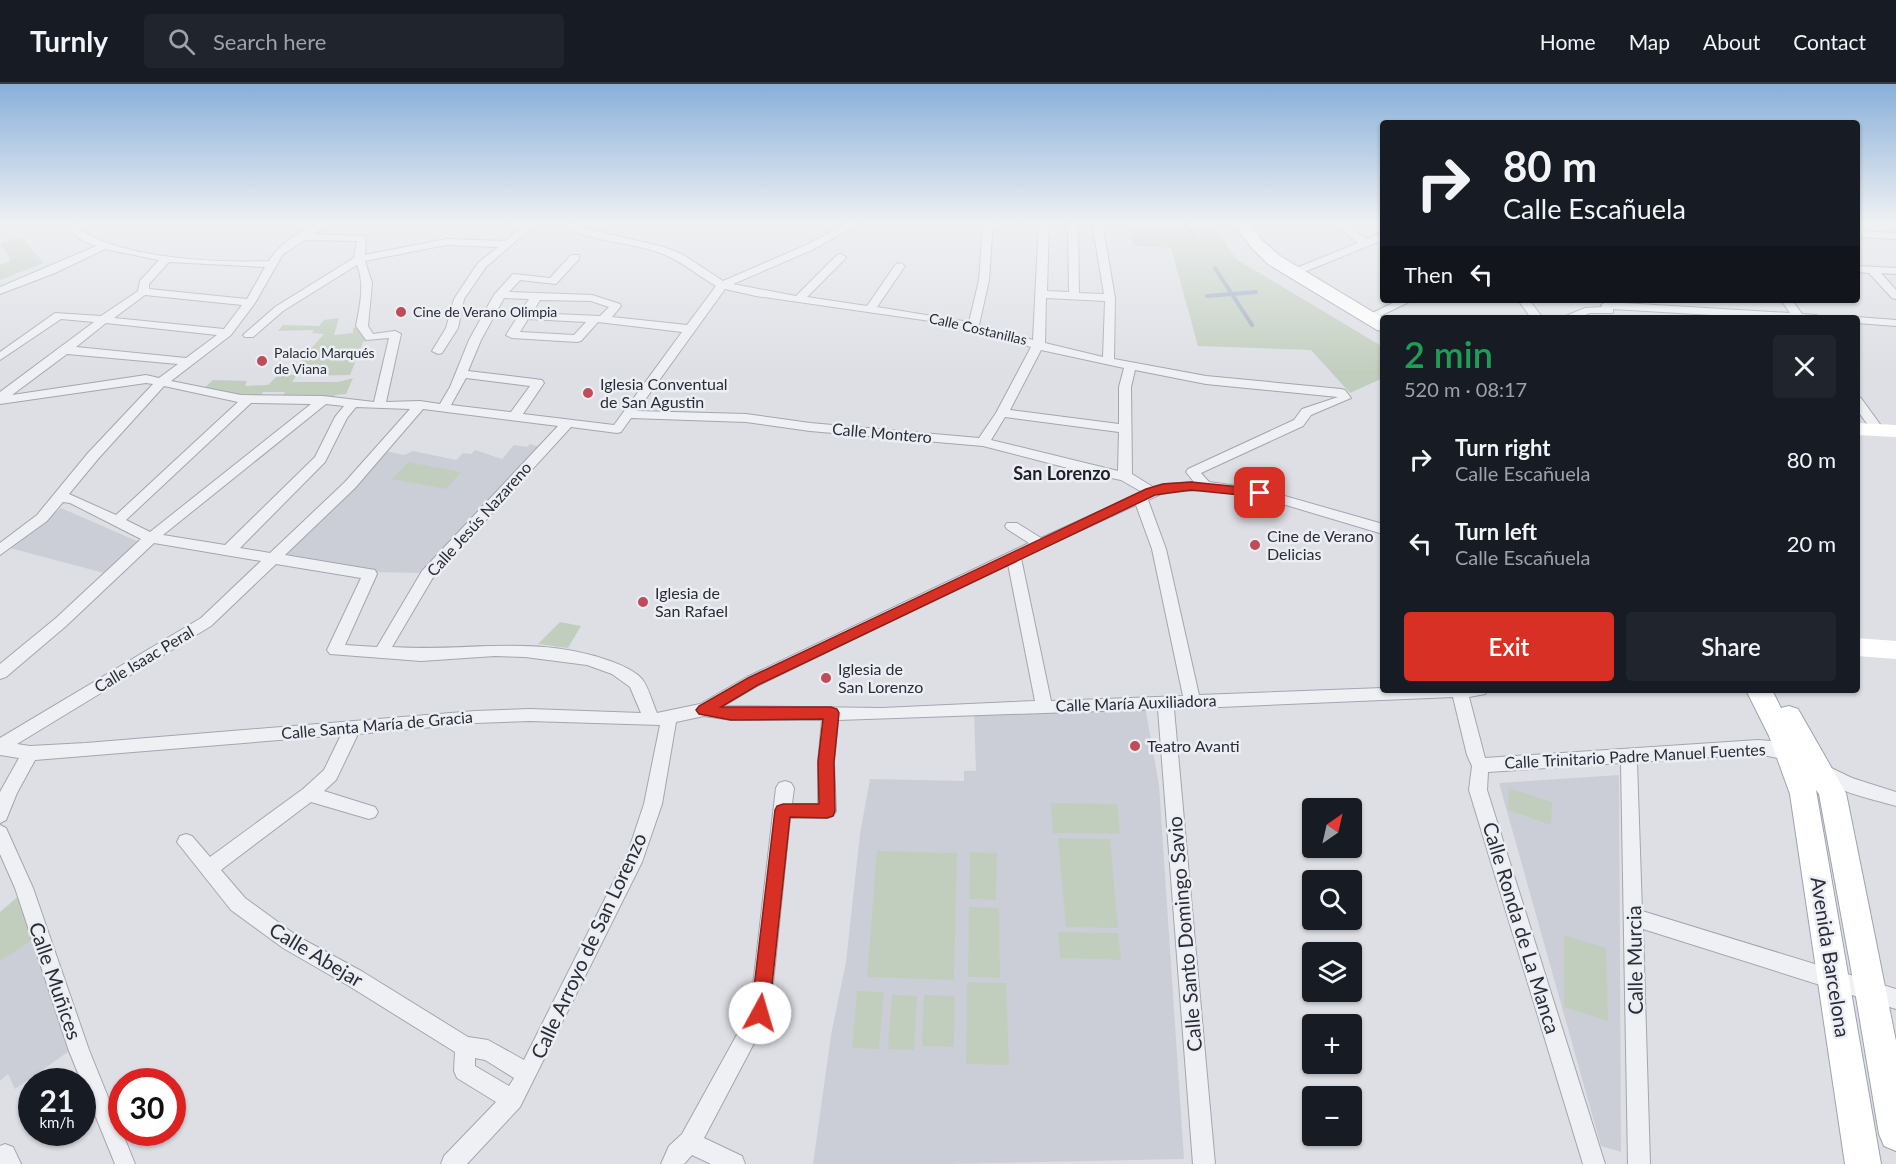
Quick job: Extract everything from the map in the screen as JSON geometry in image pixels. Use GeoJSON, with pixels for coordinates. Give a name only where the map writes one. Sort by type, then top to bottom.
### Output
{"type":"FeatureCollection","features":[{"type":"Feature","properties":{"kind":"main road"},"geometry":{"type":"LineString","coordinates":[[1296,272],[1380,319]]}},
{"type":"Feature","properties":{"kind":"main road"},"geometry":{"type":"LineString","coordinates":[[1304,272],[1380,319]]}},
{"type":"Feature","properties":{"kind":"main road"},"geometry":{"type":"LineString","coordinates":[[1860,429],[1887,431]]}},
{"type":"Feature","properties":{"kind":"main road"},"geometry":{"type":"LineString","coordinates":[[1860,647],[1896,650]]}},
{"type":"Feature","properties":{"kind":"main road","name":"Avenida Barcelona"},"geometry":{"type":"LineString","coordinates":[[1760,693],[1789,752],[1804,794],[1863,1164]]}},
{"type":"Feature","properties":{"kind":"main road","name":"Avenida Barcelona"},"geometry":{"type":"LineString","coordinates":[[1777,693],[1832,793],[1884,995],[1896,1134]]}},
{"type":"Feature","properties":{"kind":"street"},"geometry":{"type":"LineString","coordinates":[[0,291],[47,272]]}},
{"type":"Feature","properties":{"kind":"street"},"geometry":{"type":"LineString","coordinates":[[0,399],[142,292],[144,284],[154,272]]}},
{"type":"Feature","properties":{"kind":"street"},"geometry":{"type":"LineString","coordinates":[[0,550],[42,518],[93,456],[163,381],[227,333],[250,303],[268,272]]}},
{"type":"Feature","properties":{"kind":"street"},"geometry":{"type":"LineString","coordinates":[[249,335],[279,309],[338,272]]}},
{"type":"Feature","properties":{"kind":"street"},"geometry":{"type":"LineString","coordinates":[[366,272],[368,283],[362,326],[370,338],[395,334],[379,406]]}},
{"type":"Feature","properties":{"kind":"street"},"geometry":{"type":"LineString","coordinates":[[438,351],[452,328],[459,298],[477,272]]}},
{"type":"Feature","properties":{"kind":"street"},"geometry":{"type":"LineString","coordinates":[[443,408],[499,295],[517,276],[552,282],[561,272]]}},
{"type":"Feature","properties":{"kind":"street","name":"Calle Costanillas"},"geometry":{"type":"LineString","coordinates":[[701,272],[722,285],[756,293],[929,317],[1108,361],[1233,384],[1341,393],[1345,398],[1306,412],[1299,423],[1193,472],[1205,486]]}},
{"type":"Feature","properties":{"kind":"street"},"geometry":{"type":"LineString","coordinates":[[0,399],[107,383],[146,380],[163,381],[247,400],[323,400],[379,406],[420,405],[617,429],[722,285],[751,272]]}},
{"type":"Feature","properties":{"kind":"street"},"geometry":{"type":"LineString","coordinates":[[799,299],[826,272]]}},
{"type":"Feature","properties":{"kind":"street"},"geometry":{"type":"LineString","coordinates":[[869,310],[895,272]]}},
{"type":"Feature","properties":{"kind":"street"},"geometry":{"type":"LineString","coordinates":[[973,327],[985,272]]}},
{"type":"Feature","properties":{"kind":"street"},"geometry":{"type":"LineString","coordinates":[[983,442],[1002,413],[1039,344],[1037,335],[1042,272]]}},
{"type":"Feature","properties":{"kind":"street"},"geometry":{"type":"LineString","coordinates":[[1074,272],[1074,296]]}},
{"type":"Feature","properties":{"kind":"street"},"geometry":{"type":"LineString","coordinates":[[1106,272],[1111,321],[1108,361]]}},
{"type":"Feature","properties":{"kind":"street"},"geometry":{"type":"LineString","coordinates":[[1874,272],[1896,296]]}},
{"type":"Feature","properties":{"kind":"street"},"geometry":{"type":"LineString","coordinates":[[969,279],[984,280]]}},
{"type":"Feature","properties":{"kind":"street"},"geometry":{"type":"LineString","coordinates":[[142,292],[250,303]]}},
{"type":"Feature","properties":{"kind":"street"},"geometry":{"type":"LineString","coordinates":[[1041,294],[1110,298]]}},
{"type":"Feature","properties":{"kind":"street"},"geometry":{"type":"LineString","coordinates":[[499,295],[537,296],[592,298],[616,306],[577,339],[512,335],[537,296]]}},
{"type":"Feature","properties":{"kind":"street"},"geometry":{"type":"LineString","coordinates":[[1388,315],[1404,303]]}},
{"type":"Feature","properties":{"kind":"street"},"geometry":{"type":"LineString","coordinates":[[1525,303],[1535,315]]}},
{"type":"Feature","properties":{"kind":"street"},"geometry":{"type":"LineString","coordinates":[[1738,303],[1746,314]]}},
{"type":"Feature","properties":{"kind":"street"},"geometry":{"type":"LineString","coordinates":[[1576,315],[1590,310],[1609,310],[1701,315],[1763,315]]}},
{"type":"Feature","properties":{"kind":"street"},"geometry":{"type":"LineString","coordinates":[[1609,310],[1633,315]]}},
{"type":"Feature","properties":{"kind":"street"},"geometry":{"type":"LineString","coordinates":[[1,355],[59,315],[227,333]]}},
{"type":"Feature","properties":{"kind":"street"},"geometry":{"type":"LineString","coordinates":[[524,316],[599,319],[689,328]]}},
{"type":"Feature","properties":{"kind":"street"},"geometry":{"type":"LineString","coordinates":[[1860,320],[1891,322],[1896,335]]}},
{"type":"Feature","properties":{"kind":"street"},"geometry":{"type":"LineString","coordinates":[[66,350],[189,362]]}},
{"type":"Feature","properties":{"kind":"street"},"geometry":{"type":"LineString","coordinates":[[1130,365],[1125,387],[1124,429],[1129,478],[1145,495],[1192,702]]}},
{"type":"Feature","properties":{"kind":"street"},"geometry":{"type":"LineString","coordinates":[[462,372],[538,383],[516,417]]}},
{"type":"Feature","properties":{"kind":"street"},"geometry":{"type":"LineString","coordinates":[[117,522],[247,400]]}},
{"type":"Feature","properties":{"kind":"street"},"geometry":{"type":"LineString","coordinates":[[0,673],[61,622],[151,538],[323,400]]}},
{"type":"Feature","properties":{"kind":"street"},"geometry":{"type":"LineString","coordinates":[[229,550],[320,459],[341,417],[352,404]]}},
{"type":"Feature","properties":{"kind":"street"},"geometry":{"type":"LineString","coordinates":[[1860,404],[1887,431]]}},
{"type":"Feature","properties":{"kind":"street","name":"Calle Isaac Peral"},"geometry":{"type":"LineString","coordinates":[[0,747],[206,622],[357,477],[420,405]]}},
{"type":"Feature","properties":{"kind":"street"},"geometry":{"type":"LineString","coordinates":[[1002,413],[1124,429]]}},
{"type":"Feature","properties":{"kind":"street","name":"Calle Montero"},"geometry":{"type":"LineString","coordinates":[[628,414],[746,418],[810,427],[983,442],[1129,478]]}},
{"type":"Feature","properties":{"kind":"street","name":"Calle Jesús Nazareno"},"geometry":{"type":"LineString","coordinates":[[382,652],[427,575],[567,424]]}},
{"type":"Feature","properties":{"kind":"street"},"geometry":{"type":"LineString","coordinates":[[704,710],[770,674],[1013,556],[1163,488],[1205,486],[1260,493],[1380,528]]}},
{"type":"Feature","properties":{"kind":"street"},"geometry":{"type":"LineString","coordinates":[[60,497],[74,499],[151,538],[276,556],[370,574],[335,651],[421,655],[495,650],[525,651],[588,659],[618,670],[636,683],[660,719]]}},
{"type":"Feature","properties":{"kind":"street"},"geometry":{"type":"LineString","coordinates":[[1012,526],[1040,544]]}},
{"type":"Feature","properties":{"kind":"street"},"geometry":{"type":"LineString","coordinates":[[1013,556],[1044,706]]}},
{"type":"Feature","properties":{"kind":"street","name":"Calle María Auxiliadora"},"geometry":{"type":"LineString","coordinates":[[704,710],[731,714],[793,716],[831,713],[882,714],[1411,693]]}},
{"type":"Feature","properties":{"kind":"street","name":"Calle Ronda de La Manca"},"geometry":{"type":"LineString","coordinates":[[1460,693],[1475,755],[1480,766],[1478,790],[1594,1164]]}},
{"type":"Feature","properties":{"kind":"street","name":"Calle Santo Domingo Savio"},"geometry":{"type":"LineString","coordinates":[[1166,704],[1204,1164]]}},
{"type":"Feature","properties":{"kind":"street","name":"Calle Santa María de Gracia"},"geometry":{"type":"LineString","coordinates":[[0,747],[30,753],[475,717],[530,715],[660,719],[704,710]]}},
{"type":"Feature","properties":{"kind":"street"},"geometry":{"type":"LineString","coordinates":[[783,810],[827,811],[826,762],[831,713]]}},
{"type":"Feature","properties":{"kind":"street","name":"Calle Arroyo de San Lorenzo"},"geometry":{"type":"LineString","coordinates":[[452,1164],[513,1100],[636,856],[653,804],[660,719]]}},
{"type":"Feature","properties":{"kind":"street"},"geometry":{"type":"LineString","coordinates":[[208,868],[309,794],[330,775],[353,726]]}},
{"type":"Feature","properties":{"kind":"street","name":"Calle Trinitario Padre Manuel Fuentes"},"geometry":{"type":"LineString","coordinates":[[1480,766],[1758,747],[1789,752]]}},
{"type":"Feature","properties":{"kind":"street"},"geometry":{"type":"LineString","coordinates":[[1789,752],[1847,784],[1896,799]]}},
{"type":"Feature","properties":{"kind":"street"},"geometry":{"type":"LineString","coordinates":[[0,815],[9,791],[30,753]]}},
{"type":"Feature","properties":{"kind":"street","name":"Calle Murcia"},"geometry":{"type":"LineString","coordinates":[[1629,757],[1635,918],[1639,1164]]}},
{"type":"Feature","properties":{"kind":"street"},"geometry":{"type":"LineString","coordinates":[[672,1164],[677,1154],[690,1142],[760,1013],[785,788]]}},
{"type":"Feature","properties":{"kind":"street"},"geometry":{"type":"LineString","coordinates":[[309,794],[369,812]]}},
{"type":"Feature","properties":{"kind":"street","name":"Calle Muñices"},"geometry":{"type":"LineString","coordinates":[[0,833],[24,888],[79,1051],[125,1163]]}},
{"type":"Feature","properties":{"kind":"street","name":"Calle Abejar"},"geometry":{"type":"LineString","coordinates":[[186,842],[238,904],[290,942],[356,979],[465,1047],[488,1050],[528,1074]]}},
{"type":"Feature","properties":{"kind":"street"},"geometry":{"type":"LineString","coordinates":[[1635,918],[1884,995]]}},
{"type":"Feature","properties":{"kind":"street"},"geometry":{"type":"LineString","coordinates":[[465,1047],[464,1071],[513,1100]]}},
{"type":"Feature","properties":{"kind":"street"},"geometry":{"type":"LineString","coordinates":[[690,1142],[734,1164]]}},
{"type":"Feature","properties":{"kind":"street"},"geometry":{"type":"LineString","coordinates":[[0,1158],[5,1155],[10,1164]]}},
{"type":"Feature","properties":{"kind":"shaded area"},"geometry":{"type":"Polygon","coordinates":[[[530,444],[540,447],[427,573],[369,572],[281,553],[386,451],[404,455],[413,451],[456,460],[463,453],[471,454],[475,450],[502,459],[514,445],[527,447],[530,444]]]}},
{"type":"Feature","properties":{"kind":"shaded area"},"geometry":{"type":"Polygon","coordinates":[[[61,508],[139,542],[104,573],[10,548],[61,508]]]}},
{"type":"Feature","properties":{"kind":"shaded area"},"geometry":{"type":"Polygon","coordinates":[[[1145,706],[1159,785],[1184,1159],[813,1164],[831,1035],[846,962],[860,834],[870,779],[964,781],[964,771],[976,771],[974,713],[1145,706]]]}},
{"type":"Feature","properties":{"kind":"shaded area"},"geometry":{"type":"Polygon","coordinates":[[[1619,775],[1621,1152],[1601,1146],[1499,783],[1619,775]]]}},
{"type":"Feature","properties":{"kind":"shaded area"},"geometry":{"type":"Polygon","coordinates":[[[36,938],[75,1047],[45,1068],[18,1068],[18,1087],[15,1089],[8,1074],[0,1081],[0,960],[36,938]]]}},
{"type":"Feature","properties":{"kind":"green space"},"geometry":{"type":"Polygon","coordinates":[[[0,272],[20,272],[0,280],[0,272]]]}},
{"type":"Feature","properties":{"kind":"green space"},"geometry":{"type":"Polygon","coordinates":[[[1178,272],[1258,272],[1380,345],[1380,379],[1350,393],[1311,350],[1198,346],[1178,272]]]}},
{"type":"Feature","properties":{"kind":"green space"},"geometry":{"type":"Polygon","coordinates":[[[339,318],[334,335],[353,333],[353,328],[361,327],[367,340],[363,342],[350,375],[296,376],[292,382],[338,382],[353,378],[346,394],[335,395],[332,400],[282,397],[285,392],[263,392],[258,398],[204,388],[213,380],[247,381],[245,386],[268,385],[278,375],[294,375],[305,355],[324,334],[312,333],[314,330],[278,331],[283,325],[319,326],[324,320],[339,318]]]}},
{"type":"Feature","properties":{"kind":"green space"},"geometry":{"type":"Polygon","coordinates":[[[408,462],[461,472],[446,489],[392,479],[408,462]]]}},
{"type":"Feature","properties":{"kind":"green space"},"geometry":{"type":"Polygon","coordinates":[[[560,622],[581,626],[568,648],[538,644],[560,622]]]}},
{"type":"Feature","properties":{"kind":"green space"},"geometry":{"type":"Polygon","coordinates":[[[1509,788],[1552,802],[1551,825],[1508,810],[1509,788]]]}},
{"type":"Feature","properties":{"kind":"green space"},"geometry":{"type":"Polygon","coordinates":[[[1051,803],[1117,804],[1120,834],[1053,833],[1051,803]]]}},
{"type":"Feature","properties":{"kind":"green space"},"geometry":{"type":"Polygon","coordinates":[[[1058,838],[1110,839],[1118,928],[1066,927],[1058,838]]]}},
{"type":"Feature","properties":{"kind":"green space"},"geometry":{"type":"Polygon","coordinates":[[[877,851],[957,853],[954,980],[867,977],[877,851]]]}},
{"type":"Feature","properties":{"kind":"green space"},"geometry":{"type":"Polygon","coordinates":[[[970,852],[997,853],[996,900],[969,899],[970,852]]]}},
{"type":"Feature","properties":{"kind":"green space"},"geometry":{"type":"Polygon","coordinates":[[[21,894],[36,938],[0,961],[0,912],[21,894]]]}},
{"type":"Feature","properties":{"kind":"green space"},"geometry":{"type":"Polygon","coordinates":[[[969,907],[999,908],[1000,978],[968,977],[969,907]]]}},
{"type":"Feature","properties":{"kind":"green space"},"geometry":{"type":"Polygon","coordinates":[[[1058,932],[1118,933],[1121,960],[1060,958],[1058,932]]]}},
{"type":"Feature","properties":{"kind":"green space"},"geometry":{"type":"Polygon","coordinates":[[[1564,935],[1606,948],[1608,1021],[1564,1007],[1564,935]]]}},
{"type":"Feature","properties":{"kind":"green space"},"geometry":{"type":"Polygon","coordinates":[[[967,982],[1006,983],[1009,1065],[966,1064],[967,982]]]}},
{"type":"Feature","properties":{"kind":"green space"},"geometry":{"type":"Polygon","coordinates":[[[857,991],[884,992],[879,1049],[852,1048],[857,991]]]}},
{"type":"Feature","properties":{"kind":"green space"},"geometry":{"type":"Polygon","coordinates":[[[892,995],[917,996],[914,1050],[888,1049],[892,995]]]}},
{"type":"Feature","properties":{"kind":"green space"},"geometry":{"type":"Polygon","coordinates":[[[924,995],[955,996],[954,1047],[922,1046],[924,995]]]}},
{"type":"Feature","properties":{"kind":"waterway"},"geometry":{"type":"LineString","coordinates":[[1218,272],[1232,294]]}},
{"type":"Feature","properties":{"kind":"waterway"},"geometry":{"type":"LineString","coordinates":[[1232,294],[1256,292]]}},
{"type":"Feature","properties":{"kind":"waterway"},"geometry":{"type":"LineString","coordinates":[[1207,296],[1232,294]]}},
{"type":"Feature","properties":{"kind":"waterway"},"geometry":{"type":"LineString","coordinates":[[1232,294],[1252,325]]}},
{"type":"Feature","properties":{"kind":"place","name":"Cine de Verano Olimpia"},"geometry":{"type":"Point","coordinates":[401,312]}},
{"type":"Feature","properties":{"kind":"place","name":"Palacio Marqués de Viana"},"geometry":{"type":"Point","coordinates":[262,361]}},
{"type":"Feature","properties":{"kind":"place","name":"Iglesia Conventual de San Agustin"},"geometry":{"type":"Point","coordinates":[588,393]}},
{"type":"Feature","properties":{"kind":"place","name":"Cine de Verano Delicias"},"geometry":{"type":"Point","coordinates":[1255,545]}},
{"type":"Feature","properties":{"kind":"place","name":"Iglesia de San Rafael"},"geometry":{"type":"Point","coordinates":[643,602]}},
{"type":"Feature","properties":{"kind":"place","name":"Iglesia de San Lorenzo"},"geometry":{"type":"Point","coordinates":[826,678]}},
{"type":"Feature","properties":{"kind":"place","name":"Teatro Avanti"},"geometry":{"type":"Point","coordinates":[1135,746]}},
{"type":"Feature","properties":{"kind":"district","name":"San Lorenzo"},"geometry":{"type":"Point","coordinates":[1062,474]}},
{"type":"Feature","properties":{"kind":"route"},"geometry":{"type":"LineString","coordinates":[[760,1013],[783,810],[827,811],[826,762],[831,713],[793,716],[731,714],[704,710],[753,681],[1151,492],[1163,488],[1205,486],[1260,493]]}}]}
